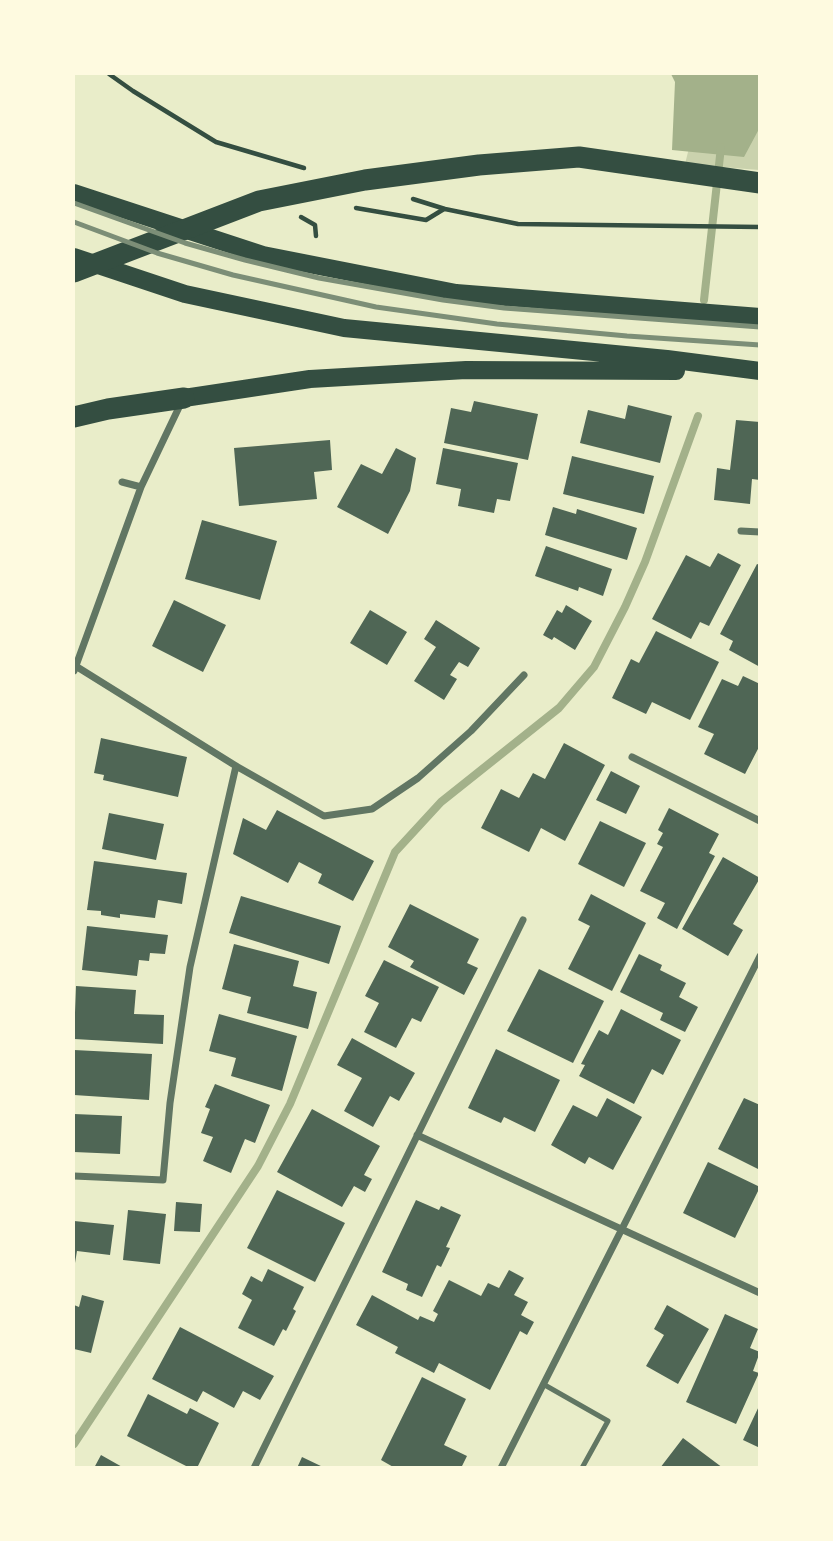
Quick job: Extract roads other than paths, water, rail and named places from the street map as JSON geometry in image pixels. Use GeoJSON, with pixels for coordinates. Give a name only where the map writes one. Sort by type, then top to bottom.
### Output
{"type":"FeatureCollection","features":[{"type":"Feature","properties":{"kind":"highway"},"geometry":{"type":"LineString","coordinates":[[74,272],[259,201],[365,180],[479,165],[579,157],[760,183]]}},
{"type":"Feature","properties":{"kind":"highway"},"geometry":{"type":"LineString","coordinates":[[74,417],[184,398]]}},
{"type":"Feature","properties":{"kind":"main road"},"geometry":{"type":"LineString","coordinates":[[74,193],[263,255],[456,293],[760,317]]}},
{"type":"Feature","properties":{"kind":"main road"},"geometry":{"type":"LineString","coordinates":[[74,257],[184,294],[344,328],[665,365],[760,373]]}},
{"type":"Feature","properties":{"kind":"main road"},"geometry":{"type":"LineString","coordinates":[[184,398],[310,379],[453,371],[665,365]]}},
{"type":"Feature","properties":{"kind":"street"},"geometry":{"type":"LineString","coordinates":[[184,398],[141,486],[74,667],[236,766],[324,816],[372,809],[418,778],[471,731],[524,675]]}},
{"type":"Feature","properties":{"kind":"street"},"geometry":{"type":"LineString","coordinates":[[122,482],[141,486]]}},
{"type":"Feature","properties":{"kind":"street"},"geometry":{"type":"LineString","coordinates":[[741,531],[760,532]]}},
{"type":"Feature","properties":{"kind":"street"},"geometry":{"type":"LineString","coordinates":[[632,757],[760,821]]}},
{"type":"Feature","properties":{"kind":"street"},"geometry":{"type":"LineString","coordinates":[[74,1176],[163,1180],[170,1103],[190,967],[236,766]]}},
{"type":"Feature","properties":{"kind":"street"},"geometry":{"type":"LineString","coordinates":[[254,1468],[523,920]]}},
{"type":"Feature","properties":{"kind":"street"},"geometry":{"type":"LineString","coordinates":[[500,1468],[760,956]]}},
{"type":"Feature","properties":{"kind":"street"},"geometry":{"type":"LineString","coordinates":[[417,1135],[760,1293]]}},
{"type":"Feature","properties":{"kind":"lane"},"geometry":{"type":"LineString","coordinates":[[543,1384],[608,1421],[582,1468]]}},
{"type":"Feature","properties":{"kind":"waterway"},"geometry":{"type":"LineString","coordinates":[[704,300],[721,147]]}},
{"type":"Feature","properties":{"kind":"waterway"},"geometry":{"type":"LineString","coordinates":[[74,1444],[258,1166],[290,1104],[395,852],[441,802],[559,708],[594,667],[645,562],[698,416]]}},
{"type":"Feature","properties":{"kind":"railway"},"geometry":{"type":"LineString","coordinates":[[74,203],[185,243],[319,278],[504,308],[760,327]]}},
{"type":"Feature","properties":{"kind":"railway"},"geometry":{"type":"LineString","coordinates":[[74,222],[157,253],[233,275],[376,307],[497,324],[760,345]]}}]}
